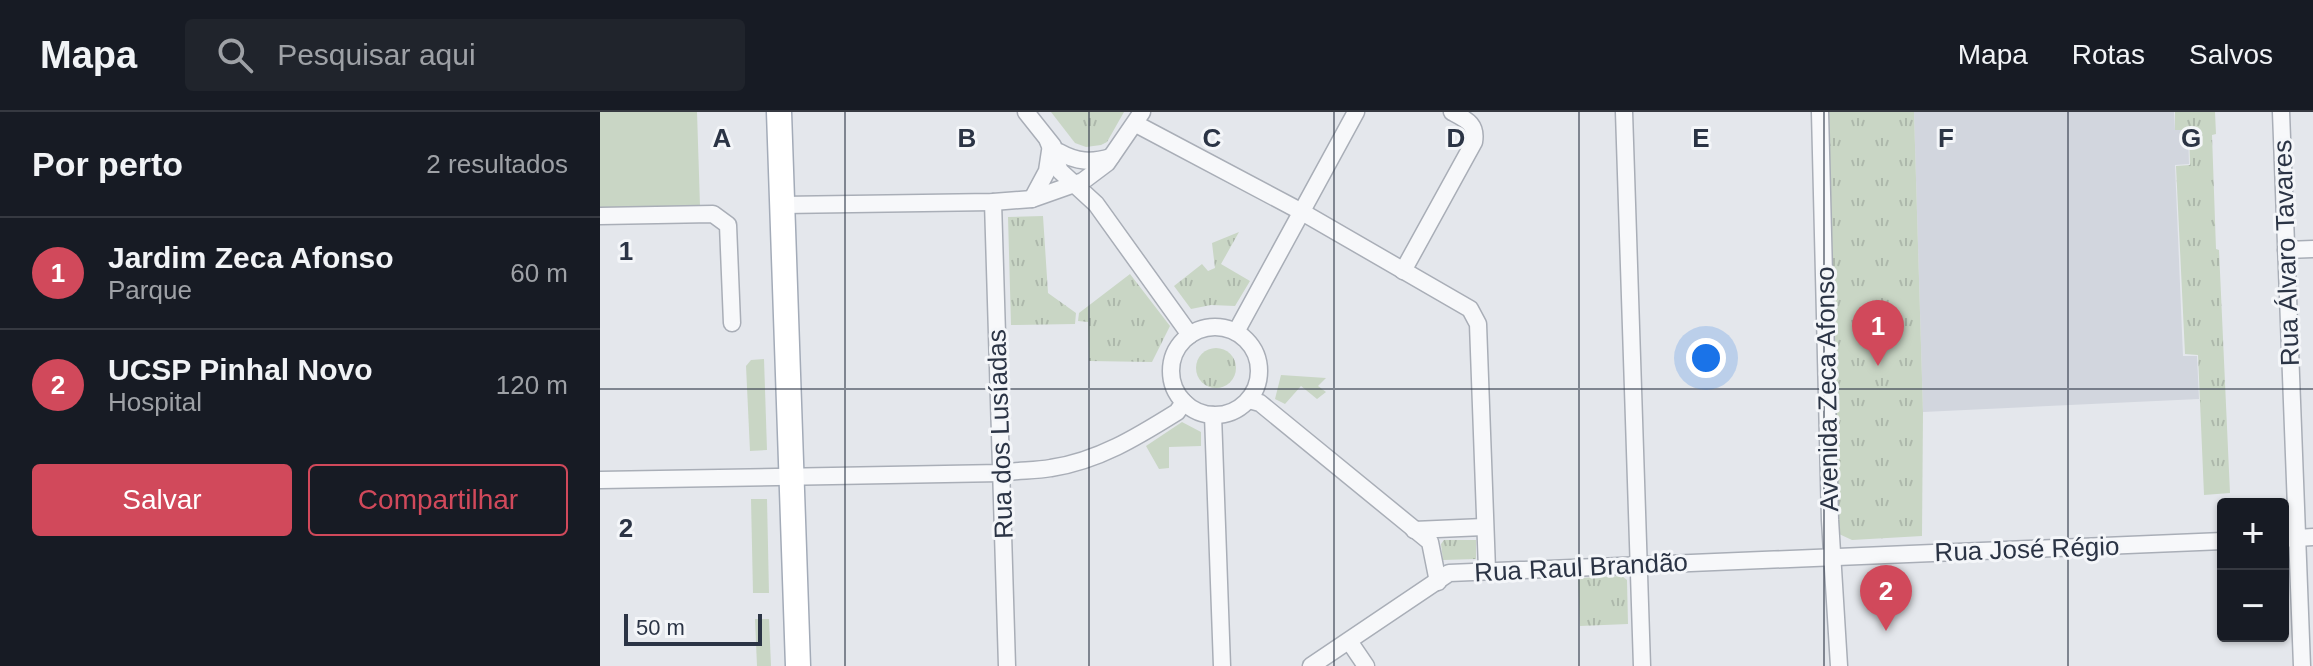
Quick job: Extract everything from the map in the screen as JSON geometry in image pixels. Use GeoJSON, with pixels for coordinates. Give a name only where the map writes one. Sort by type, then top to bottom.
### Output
{"type":"FeatureCollection","features":[{"type":"Feature","properties":{"kind":"main road"},"geometry":{"type":"LineString","coordinates":[[779,112],[798,666]]}},
{"type":"Feature","properties":{"kind":"street"},"geometry":{"type":"LineString","coordinates":[[1026,112],[1052,147],[1060,171],[1096,204],[1190,335]]}},
{"type":"Feature","properties":{"kind":"street"},"geometry":{"type":"LineString","coordinates":[[1236,332],[1356,112]]}},
{"type":"Feature","properties":{"kind":"street"},"geometry":{"type":"LineString","coordinates":[[1403,271],[1474,142],[1474,127],[1452,112]]}},
{"type":"Feature","properties":{"kind":"street"},"geometry":{"type":"LineString","coordinates":[[1624,112],[1642,666]]}},
{"type":"Feature","properties":{"kind":"street","name":"Avenida Zeca Afonso"},"geometry":{"type":"LineString","coordinates":[[1820,112],[1832,556],[1839,666]]}},
{"type":"Feature","properties":{"kind":"street","name":"Rua Álvaro Tavares"},"geometry":{"type":"LineString","coordinates":[[2281,112],[2302,666]]}},
{"type":"Feature","properties":{"kind":"street"},"geometry":{"type":"LineString","coordinates":[[782,205],[1032,199],[1074,185],[1095,172],[1112,157],[1139,118],[1470,309],[1478,324],[1487,570]]}},
{"type":"Feature","properties":{"kind":"street"},"geometry":{"type":"LineString","coordinates":[[1052,147],[1071,159],[1084,161],[1112,157]]}},
{"type":"Feature","properties":{"kind":"street"},"geometry":{"type":"LineString","coordinates":[[1032,199],[1047,171],[1052,147]]}},
{"type":"Feature","properties":{"kind":"street","name":"Rua dos Lusíadas"},"geometry":{"type":"LineString","coordinates":[[993,202],[1007,666]]}},
{"type":"Feature","properties":{"kind":"street"},"geometry":{"type":"LineString","coordinates":[[600,216],[713,214],[728,225],[732,323]]}},
{"type":"Feature","properties":{"kind":"street"},"geometry":{"type":"LineString","coordinates":[[2286,250],[2313,249]]}},
{"type":"Feature","properties":{"kind":"street"},"geometry":{"type":"LineString","coordinates":[[1213,327],[1236,332],[1247,340],[1259,363],[1259,376],[1249,400],[1238,409],[1213,415],[1192,409],[1176,392],[1171,367],[1180,343],[1190,335],[1213,327]]}},
{"type":"Feature","properties":{"kind":"street"},"geometry":{"type":"LineString","coordinates":[[1249,400],[1260,403],[1430,542],[1438,582]]}},
{"type":"Feature","properties":{"kind":"street"},"geometry":{"type":"LineString","coordinates":[[600,480],[1001,473],[1050,468],[1111,450],[1177,412],[1184,402]]}},
{"type":"Feature","properties":{"kind":"street"},"geometry":{"type":"LineString","coordinates":[[1213,415],[1222,666]]}},
{"type":"Feature","properties":{"kind":"street"},"geometry":{"type":"LineString","coordinates":[[1414,530],[1484,527]]}},
{"type":"Feature","properties":{"kind":"street","name":"Rua José Régio"},"geometry":{"type":"LineString","coordinates":[[1832,556],[2217,541]]}},
{"type":"Feature","properties":{"kind":"street","name":"Rua Raul Brandão"},"geometry":{"type":"LineString","coordinates":[[1311,666],[1449,573],[1832,556]]}},
{"type":"Feature","properties":{"kind":"street"},"geometry":{"type":"LineString","coordinates":[[1349,641],[1366,666]]}},
{"type":"Feature","properties":{"kind":"shaded area"},"geometry":{"type":"Polygon","coordinates":[[[1914,112],[2174,112],[2175,130],[2188,130],[2189,164],[2175,165],[2183,356],[2197,356],[2199,399],[1923,412],[1914,112]]]}},
{"type":"Feature","properties":{"kind":"green space"},"geometry":{"type":"Polygon","coordinates":[[[600,112],[697,112],[700,206],[600,208],[600,112]]]}},
{"type":"Feature","properties":{"kind":"green space"},"geometry":{"type":"Polygon","coordinates":[[[1051,112],[1124,112],[1107,142],[1086,147],[1075,143],[1051,112]]]}},
{"type":"Feature","properties":{"kind":"green space"},"geometry":{"type":"Polygon","coordinates":[[[1828,112],[1914,112],[1923,412],[1922,536],[1852,540],[1839,534],[1828,112]]]}},
{"type":"Feature","properties":{"kind":"green space"},"geometry":{"type":"Polygon","coordinates":[[[2175,112],[2215,112],[2216,134],[2212,135],[2216,249],[2219,250],[2230,493],[2204,495],[2198,355],[2185,354],[2176,166],[2190,165],[2189,130],[2175,130],[2175,112]]]}},
{"type":"Feature","properties":{"kind":"green space"},"geometry":{"type":"Polygon","coordinates":[[[1043,216],[1048,293],[1076,313],[1075,324],[1011,325],[1008,217],[1043,216]]]}},
{"type":"Feature","properties":{"kind":"green space"},"geometry":{"type":"Polygon","coordinates":[[[1239,232],[1221,264],[1250,281],[1235,306],[1211,305],[1191,309],[1174,286],[1202,264],[1208,271],[1215,268],[1212,243],[1239,232]]]}},
{"type":"Feature","properties":{"kind":"green space"},"geometry":{"type":"Polygon","coordinates":[[[1130,274],[1170,326],[1152,362],[1089,361],[1088,322],[1078,321],[1079,313],[1130,274]]]}},
{"type":"Feature","properties":{"kind":"green space"},"geometry":{"type":"Polygon","coordinates":[[[1216,348],[1230,354],[1236,368],[1230,382],[1216,388],[1202,382],[1196,368],[1202,354],[1216,348]]]}},
{"type":"Feature","properties":{"kind":"green space"},"geometry":{"type":"Polygon","coordinates":[[[764,359],[767,450],[750,451],[746,366],[751,360],[764,359]]]}},
{"type":"Feature","properties":{"kind":"green space"},"geometry":{"type":"Polygon","coordinates":[[[1281,375],[1326,378],[1318,386],[1326,392],[1317,399],[1301,386],[1285,404],[1275,399],[1281,375]]]}},
{"type":"Feature","properties":{"kind":"green space"},"geometry":{"type":"Polygon","coordinates":[[[1182,422],[1201,432],[1201,446],[1169,447],[1169,468],[1159,469],[1146,446],[1182,422]]]}},
{"type":"Feature","properties":{"kind":"green space"},"geometry":{"type":"Polygon","coordinates":[[[751,499],[767,499],[769,593],[753,593],[751,499]]]}},
{"type":"Feature","properties":{"kind":"green space"},"geometry":{"type":"Polygon","coordinates":[[[1444,540],[1476,540],[1476,559],[1443,560],[1441,544],[1444,540]]]}},
{"type":"Feature","properties":{"kind":"green space"},"geometry":{"type":"Polygon","coordinates":[[[1622,576],[1627,580],[1628,624],[1580,626],[1578,578],[1622,576]]]}},
{"type":"Feature","properties":{"kind":"green space"},"geometry":{"type":"Polygon","coordinates":[[[755,619],[769,619],[771,666],[757,666],[755,619]]]}},
{"type":"Feature","properties":{"kind":"place","name":"Jardim Zeca Afonso"},"geometry":{"type":"Point","coordinates":[1878,366]}},
{"type":"Feature","properties":{"kind":"place","name":"UCSP Pinhal Novo"},"geometry":{"type":"Point","coordinates":[1886,631]}}]}
